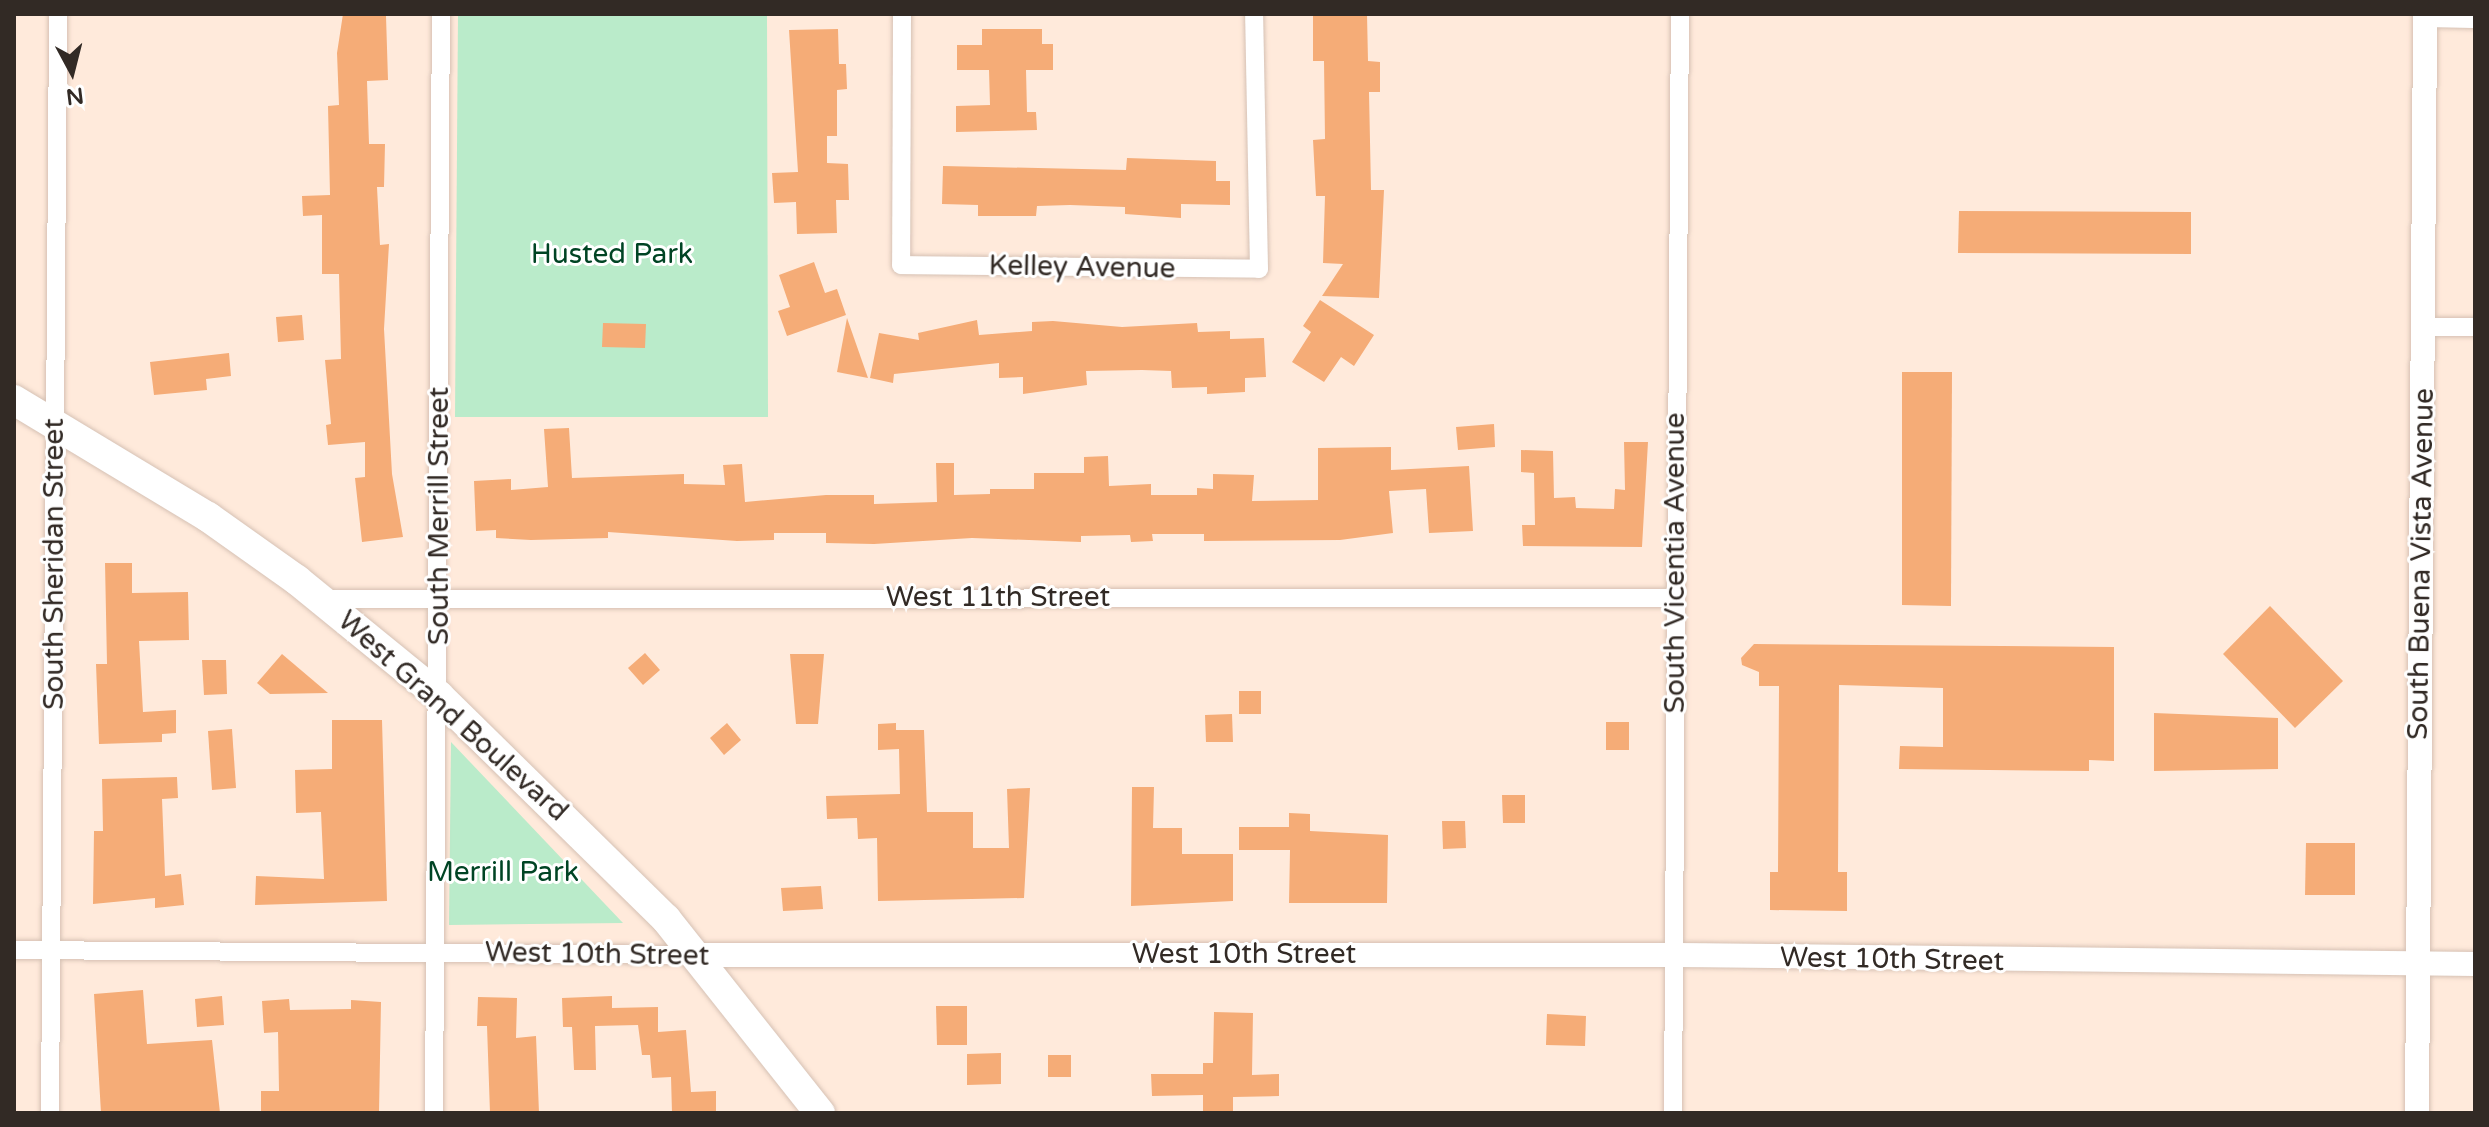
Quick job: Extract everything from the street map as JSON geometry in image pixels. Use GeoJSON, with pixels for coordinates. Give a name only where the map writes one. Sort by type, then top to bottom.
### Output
{"type":"FeatureCollection","features":[{"type":"Feature","properties":{"kind":"main road","name":"West Grand Boulevard"},"geometry":{"type":"LineString","coordinates":[[14,400],[208,517],[322,599],[439,696],[615,864],[698,955],[820,1113]]}},
{"type":"Feature","properties":{"kind":"street","name":"South Sheridan Street"},"geometry":{"type":"LineString","coordinates":[[50,1113],[58,14]]}},
{"type":"Feature","properties":{"kind":"street","name":"South Merrill Street"},"geometry":{"type":"LineString","coordinates":[[434,1113],[441,14]]}},
{"type":"Feature","properties":{"kind":"street","name":"Kelley Avenue"},"geometry":{"type":"LineString","coordinates":[[902,14],[901,265],[1259,269],[1254,14]]}},
{"type":"Feature","properties":{"kind":"street","name":"South Vicentia Avenue"},"geometry":{"type":"LineString","coordinates":[[1673,1113],[1680,14]]}},
{"type":"Feature","properties":{"kind":"street"},"geometry":{"type":"LineString","coordinates":[[2425,16],[2475,19]]}},
{"type":"Feature","properties":{"kind":"street","name":"South Buena Vista Avenue"},"geometry":{"type":"LineString","coordinates":[[2417,1113],[2425,16]]}},
{"type":"Feature","properties":{"kind":"street"},"geometry":{"type":"LineString","coordinates":[[2424,327],[2475,327]]}},
{"type":"Feature","properties":{"kind":"street","name":"West 11th Street"},"geometry":{"type":"LineString","coordinates":[[322,599],[438,596],[1674,598]]}},
{"type":"Feature","properties":{"kind":"street","name":"West 10th Street"},"geometry":{"type":"LineString","coordinates":[[14,950],[698,955],[1675,955],[2475,964]]}},
{"type":"Feature","properties":{"kind":"green space","name":"Husted Park"},"geometry":{"type":"Polygon","coordinates":[[[458,14],[767,14],[768,417],[455,417],[458,14]]]}},
{"type":"Feature","properties":{"kind":"green space","name":"Merrill Park"},"geometry":{"type":"Polygon","coordinates":[[[451,742],[623,923],[449,925],[451,742]]]}},
{"type":"Feature","properties":{"kind":"building"},"geometry":{"type":"Polygon","coordinates":[[[343,14],[386,16],[388,80],[367,81],[369,144],[385,144],[384,187],[377,187],[380,245],[389,244],[384,329],[392,474],[403,537],[362,542],[355,478],[365,477],[365,442],[328,445],[326,425],[331,424],[325,360],[341,359],[339,274],[322,274],[322,215],[303,216],[302,196],[330,195],[328,106],[339,105],[337,53],[343,14]]]}},
{"type":"Feature","properties":{"kind":"building"},"geometry":{"type":"Polygon","coordinates":[[[1313,14],[1367,14],[1368,61],[1380,62],[1380,92],[1369,92],[1371,190],[1384,190],[1379,298],[1322,296],[1343,264],[1323,263],[1325,196],[1316,196],[1313,140],[1325,139],[1324,61],[1313,61],[1313,14]]]}},
{"type":"Feature","properties":{"kind":"building"},"geometry":{"type":"Polygon","coordinates":[[[838,29],[839,64],[846,64],[847,89],[837,90],[837,136],[827,136],[827,163],[848,164],[849,200],[836,200],[837,233],[797,234],[796,202],[774,203],[772,173],[798,172],[789,30],[838,29]]]}},
{"type":"Feature","properties":{"kind":"building"},"geometry":{"type":"Polygon","coordinates":[[[982,29],[1042,29],[1042,44],[1053,44],[1053,70],[1026,70],[1027,112],[1036,112],[1037,130],[956,132],[956,106],[990,105],[989,70],[957,70],[957,45],[982,45],[982,29]]]}},
{"type":"Feature","properties":{"kind":"building"},"geometry":{"type":"Polygon","coordinates":[[[1127,158],[1216,161],[1216,181],[1230,181],[1230,205],[1181,204],[1181,218],[1125,214],[1125,207],[1070,205],[1037,206],[1036,216],[978,216],[978,205],[942,204],[943,166],[1126,170],[1127,158]]]}},
{"type":"Feature","properties":{"kind":"building"},"geometry":{"type":"Polygon","coordinates":[[[1959,211],[2191,212],[2191,254],[1958,253],[1959,211]]]}},
{"type":"Feature","properties":{"kind":"building"},"geometry":{"type":"Polygon","coordinates":[[[814,262],[825,293],[837,289],[846,315],[787,336],[778,311],[790,307],[779,275],[814,262]]]}},
{"type":"Feature","properties":{"kind":"building"},"geometry":{"type":"Polygon","coordinates":[[[1320,300],[1374,335],[1354,366],[1341,357],[1324,382],[1292,362],[1311,332],[1303,326],[1320,300]]]}},
{"type":"Feature","properties":{"kind":"building"},"geometry":{"type":"Polygon","coordinates":[[[302,315],[304,340],[278,342],[276,317],[302,315]]]}},
{"type":"Feature","properties":{"kind":"building"},"geometry":{"type":"Polygon","coordinates":[[[847,318],[868,378],[837,372],[847,318]]]}},
{"type":"Feature","properties":{"kind":"building"},"geometry":{"type":"Polygon","coordinates":[[[977,320],[979,335],[1032,331],[1032,322],[1122,327],[1197,323],[1198,332],[1230,331],[1230,339],[1264,338],[1266,377],[1245,378],[1245,392],[1207,394],[1207,387],[1172,388],[1171,371],[1086,371],[1087,385],[1023,394],[1023,377],[999,378],[999,363],[894,374],[893,383],[870,378],[879,333],[919,340],[918,333],[977,320]]]}},
{"type":"Feature","properties":{"kind":"building"},"geometry":{"type":"Polygon","coordinates":[[[603,323],[646,324],[645,348],[602,347],[603,323]]]}},
{"type":"Feature","properties":{"kind":"building"},"geometry":{"type":"Polygon","coordinates":[[[229,353],[231,376],[206,379],[207,390],[154,395],[150,362],[229,353]]]}},
{"type":"Feature","properties":{"kind":"building"},"geometry":{"type":"Polygon","coordinates":[[[1902,372],[1952,372],[1951,606],[1902,605],[1902,372]]]}},
{"type":"Feature","properties":{"kind":"building"},"geometry":{"type":"Polygon","coordinates":[[[1494,424],[1495,447],[1458,450],[1456,427],[1494,424]]]}},
{"type":"Feature","properties":{"kind":"building"},"geometry":{"type":"Polygon","coordinates":[[[569,428],[572,478],[684,474],[684,484],[725,485],[723,465],[742,464],[745,502],[826,495],[874,495],[874,504],[937,502],[936,463],[954,463],[954,495],[990,494],[990,489],[1034,489],[1034,473],[1084,473],[1084,457],[1108,456],[1109,486],[1151,484],[1151,495],[1197,495],[1197,488],[1213,489],[1213,474],[1254,475],[1252,501],[1318,500],[1318,448],[1391,447],[1391,470],[1469,466],[1473,531],[1429,533],[1426,489],[1389,491],[1393,533],[1340,540],[1204,541],[1204,534],[1152,534],[1153,541],[1131,542],[1130,535],[1081,536],[1081,542],[972,538],[874,544],[826,543],[826,533],[774,533],[774,540],[737,541],[608,532],[608,538],[531,540],[496,538],[496,530],[476,531],[474,481],[511,479],[511,490],[548,487],[544,429],[569,428]]]}},
{"type":"Feature","properties":{"kind":"building"},"geometry":{"type":"Polygon","coordinates":[[[1624,442],[1648,442],[1642,547],[1523,546],[1522,525],[1535,525],[1534,473],[1521,472],[1521,450],[1553,451],[1554,498],[1575,497],[1576,508],[1614,509],[1615,489],[1625,490],[1624,442]]]}},
{"type":"Feature","properties":{"kind":"building"},"geometry":{"type":"Polygon","coordinates":[[[105,563],[132,563],[132,593],[188,592],[189,640],[139,641],[143,712],[176,710],[176,733],[162,734],[162,742],[99,744],[96,664],[107,664],[105,563]]]}},
{"type":"Feature","properties":{"kind":"building"},"geometry":{"type":"Polygon","coordinates":[[[2270,606],[2343,681],[2295,728],[2223,654],[2270,606]]]}},
{"type":"Feature","properties":{"kind":"building"},"geometry":{"type":"Polygon","coordinates":[[[1754,644],[2114,647],[2114,761],[2089,760],[2089,771],[1899,769],[1900,746],[1943,747],[1943,688],[1839,685],[1838,872],[1847,872],[1847,911],[1770,910],[1770,872],[1778,872],[1779,686],[1759,686],[1759,672],[1742,665],[1741,658],[1754,644]]]}},
{"type":"Feature","properties":{"kind":"building"},"geometry":{"type":"Polygon","coordinates":[[[645,653],[660,670],[643,685],[628,668],[645,653]]]}},
{"type":"Feature","properties":{"kind":"building"},"geometry":{"type":"Polygon","coordinates":[[[282,654],[328,693],[270,694],[257,683],[282,654]]]}},
{"type":"Feature","properties":{"kind":"building"},"geometry":{"type":"Polygon","coordinates":[[[790,654],[824,654],[818,724],[796,724],[790,654]]]}},
{"type":"Feature","properties":{"kind":"building"},"geometry":{"type":"Polygon","coordinates":[[[202,660],[226,660],[227,694],[204,695],[202,660]]]}},
{"type":"Feature","properties":{"kind":"building"},"geometry":{"type":"Polygon","coordinates":[[[1239,691],[1261,691],[1261,714],[1239,714],[1239,691]]]}},
{"type":"Feature","properties":{"kind":"building"},"geometry":{"type":"Polygon","coordinates":[[[2154,713],[2278,718],[2278,769],[2154,771],[2154,713]]]}},
{"type":"Feature","properties":{"kind":"building"},"geometry":{"type":"Polygon","coordinates":[[[1232,714],[1233,742],[1206,742],[1205,715],[1232,714]]]}},
{"type":"Feature","properties":{"kind":"building"},"geometry":{"type":"Polygon","coordinates":[[[332,720],[382,720],[387,901],[255,905],[256,876],[324,879],[321,812],[296,813],[295,770],[332,769],[332,720]]]}},
{"type":"Feature","properties":{"kind":"building"},"geometry":{"type":"Polygon","coordinates":[[[1606,722],[1629,722],[1629,750],[1606,750],[1606,722]]]}},
{"type":"Feature","properties":{"kind":"building"},"geometry":{"type":"Polygon","coordinates":[[[727,723],[741,740],[724,755],[710,738],[727,723]]]}},
{"type":"Feature","properties":{"kind":"building"},"geometry":{"type":"Polygon","coordinates":[[[896,723],[896,730],[924,730],[927,812],[973,812],[973,848],[1009,848],[1007,789],[1030,788],[1024,898],[878,901],[877,838],[858,839],[857,818],[827,819],[826,796],[900,794],[899,749],[878,750],[878,724],[896,723]]]}},
{"type":"Feature","properties":{"kind":"building"},"geometry":{"type":"Polygon","coordinates":[[[232,729],[236,788],[212,790],[208,731],[232,729]]]}},
{"type":"Feature","properties":{"kind":"building"},"geometry":{"type":"Polygon","coordinates":[[[177,777],[178,798],[162,799],[165,876],[181,874],[184,905],[155,908],[155,898],[93,904],[94,831],[103,831],[102,779],[177,777]]]}},
{"type":"Feature","properties":{"kind":"building"},"geometry":{"type":"Polygon","coordinates":[[[1132,787],[1154,787],[1153,828],[1182,828],[1182,854],[1233,854],[1233,901],[1131,906],[1132,787]]]}},
{"type":"Feature","properties":{"kind":"building"},"geometry":{"type":"Polygon","coordinates":[[[1502,795],[1525,795],[1525,823],[1503,823],[1502,795]]]}},
{"type":"Feature","properties":{"kind":"building"},"geometry":{"type":"Polygon","coordinates":[[[1289,813],[1310,814],[1310,831],[1388,835],[1387,903],[1289,903],[1290,850],[1239,850],[1239,827],[1289,827],[1289,813]]]}},
{"type":"Feature","properties":{"kind":"building"},"geometry":{"type":"Polygon","coordinates":[[[1442,821],[1465,821],[1466,848],[1443,849],[1442,821]]]}},
{"type":"Feature","properties":{"kind":"building"},"geometry":{"type":"Polygon","coordinates":[[[2306,843],[2355,843],[2355,895],[2305,895],[2306,843]]]}},
{"type":"Feature","properties":{"kind":"building"},"geometry":{"type":"Polygon","coordinates":[[[821,886],[823,909],[783,911],[781,888],[821,886]]]}},
{"type":"Feature","properties":{"kind":"building"},"geometry":{"type":"Polygon","coordinates":[[[143,990],[147,1044],[212,1040],[220,1113],[101,1113],[94,994],[143,990]]]}},
{"type":"Feature","properties":{"kind":"building"},"geometry":{"type":"Polygon","coordinates":[[[222,996],[224,1025],[197,1027],[195,999],[222,996]]]}},
{"type":"Feature","properties":{"kind":"building"},"geometry":{"type":"Polygon","coordinates":[[[612,996],[612,1008],[658,1007],[658,1032],[686,1030],[691,1092],[716,1091],[716,1113],[672,1113],[671,1077],[652,1078],[650,1055],[642,1055],[638,1025],[595,1026],[596,1070],[574,1070],[572,1027],[563,1027],[562,998],[612,996]]]}},
{"type":"Feature","properties":{"kind":"building"},"geometry":{"type":"Polygon","coordinates":[[[478,997],[517,998],[516,1038],[536,1036],[539,1113],[490,1113],[487,1026],[477,1026],[478,997]]]}},
{"type":"Feature","properties":{"kind":"building"},"geometry":{"type":"Polygon","coordinates":[[[289,999],[290,1010],[351,1009],[351,1000],[381,1002],[379,1113],[261,1113],[261,1091],[279,1091],[278,1032],[264,1033],[262,1001],[289,999]]]}},
{"type":"Feature","properties":{"kind":"building"},"geometry":{"type":"Polygon","coordinates":[[[936,1006],[967,1006],[967,1045],[937,1045],[936,1006]]]}},
{"type":"Feature","properties":{"kind":"building"},"geometry":{"type":"Polygon","coordinates":[[[1214,1012],[1253,1013],[1252,1075],[1279,1074],[1279,1096],[1233,1097],[1233,1113],[1203,1113],[1203,1095],[1152,1096],[1151,1074],[1203,1074],[1203,1063],[1213,1063],[1214,1012]]]}},
{"type":"Feature","properties":{"kind":"building"},"geometry":{"type":"Polygon","coordinates":[[[1547,1014],[1586,1016],[1585,1046],[1546,1045],[1547,1014]]]}},
{"type":"Feature","properties":{"kind":"building"},"geometry":{"type":"Polygon","coordinates":[[[1001,1053],[1001,1084],[967,1085],[967,1054],[1001,1053]]]}},
{"type":"Feature","properties":{"kind":"building"},"geometry":{"type":"Polygon","coordinates":[[[1048,1055],[1071,1055],[1071,1077],[1048,1077],[1048,1055]]]}}]}
